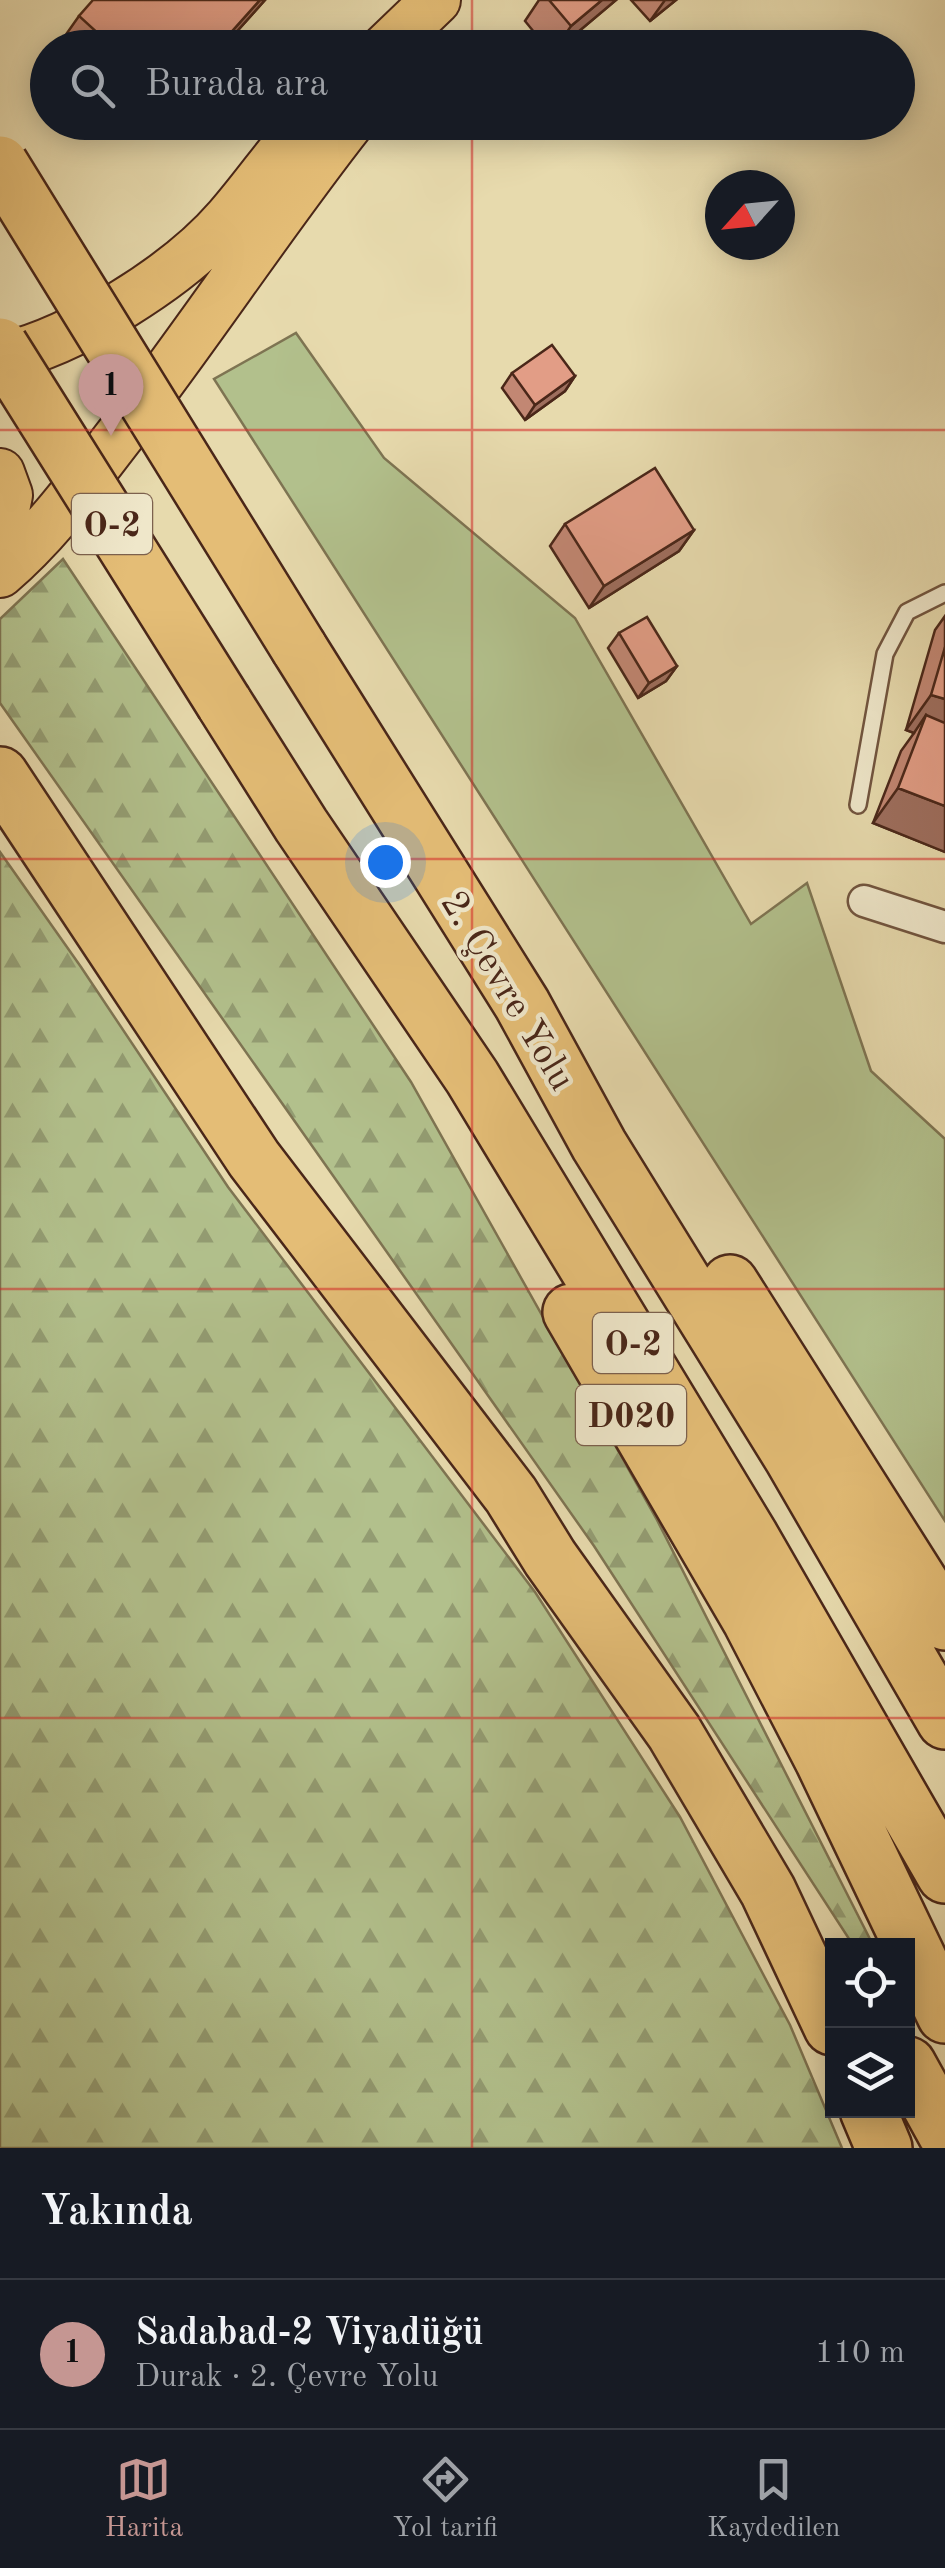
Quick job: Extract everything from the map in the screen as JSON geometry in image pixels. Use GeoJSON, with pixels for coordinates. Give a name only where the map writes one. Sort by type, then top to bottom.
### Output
{"type":"FeatureCollection","features":[{"type":"Feature","properties":{"kind":"highway","name":"2. Çevre Yolu"},"geometry":{"type":"LineString","coordinates":[[0,164],[522,1004],[599,1145],[782,1440],[945,1722]]}},
{"type":"Feature","properties":{"kind":"highway","name":"2. Çevre Yolu"},"geometry":{"type":"LineString","coordinates":[[0,346],[301,824],[472,1077],[750,1536],[945,1875]]}},
{"type":"Feature","properties":{"kind":"highway"},"geometry":{"type":"LineString","coordinates":[[0,775],[254,1159],[512,1495],[550,1558],[674,1732],[768,1892],[825,2012]]}},
{"type":"Feature","properties":{"kind":"highway","name":"D020"},"geometry":{"type":"LineString","coordinates":[[301,824],[395,1010],[750,1621],[823,1760],[945,2016]]}},
{"type":"Feature","properties":{"kind":"highway"},"geometry":{"type":"LineString","coordinates":[[522,1004],[652,1169],[714,1258],[945,1622]]}},
{"type":"Feature","properties":{"kind":"highway"},"geometry":{"type":"LineString","coordinates":[[512,1495],[604,1587],[832,1938]]}},
{"type":"Feature","properties":{"kind":"highway"},"geometry":{"type":"LineString","coordinates":[[915,2078],[945,2132]]}},
{"type":"Feature","properties":{"kind":"highway"},"geometry":{"type":"LineString","coordinates":[[871,2118],[884,2148]]}},
{"type":"Feature","properties":{"kind":"main road"},"geometry":{"type":"LineString","coordinates":[[406,30],[436,0]]}},
{"type":"Feature","properties":{"kind":"main road"},"geometry":{"type":"LineString","coordinates":[[0,358],[32,351],[117,307],[158,280],[227,220],[293,140]]}},
{"type":"Feature","properties":{"kind":"main road"},"geometry":{"type":"LineString","coordinates":[[0,573],[58,514],[190,344],[337,140]]}},
{"type":"Feature","properties":{"kind":"main road"},"geometry":{"type":"LineString","coordinates":[[0,474],[8,495],[0,534]]}},
{"type":"Feature","properties":{"kind":"street"},"geometry":{"type":"LineString","coordinates":[[864,900],[945,927]]}},
{"type":"Feature","properties":{"kind":"lane"},"geometry":{"type":"LineString","coordinates":[[858,805],[886,654],[907,612],[945,593]]}},
{"type":"Feature","properties":{"kind":"green space"},"geometry":{"type":"Polygon","coordinates":[[[296,333],[384,458],[575,618],[751,924],[807,883],[871,1071],[945,1139],[945,1521],[214,379],[296,333]]]}},
{"type":"Feature","properties":{"kind":"green space"},"geometry":{"type":"Polygon","coordinates":[[[63,559],[411,1082],[657,1520],[869,1938],[848,1938],[594,1546],[0,703],[0,619],[63,559]]]}},
{"type":"Feature","properties":{"kind":"green space"},"geometry":{"type":"Polygon","coordinates":[[[0,852],[228,1187],[535,1592],[680,1817],[790,2025],[825,2108],[825,2118],[829,2118],[842,2148],[0,2148],[0,852]]]}},
{"type":"Feature","properties":{"kind":"building"},"geometry":{"type":"Polygon","coordinates":[[[93,0],[260,0],[233,30],[94,30],[79,16],[93,0]]]}},
{"type":"Feature","properties":{"kind":"building"},"geometry":{"type":"Polygon","coordinates":[[[549,0],[602,0],[571,26],[549,0]]]}},
{"type":"Feature","properties":{"kind":"building"},"geometry":{"type":"Polygon","coordinates":[[[552,345],[575,376],[535,405],[512,373],[552,345]]]}},
{"type":"Feature","properties":{"kind":"building"},"geometry":{"type":"Polygon","coordinates":[[[655,468],[694,530],[604,586],[565,524],[655,468]]]}},
{"type":"Feature","properties":{"kind":"building"},"geometry":{"type":"Polygon","coordinates":[[[647,617],[677,666],[649,683],[619,633],[647,617]]]}},
{"type":"Feature","properties":{"kind":"building"},"geometry":{"type":"Polygon","coordinates":[[[945,647],[945,699],[931,695],[945,647]]]}},
{"type":"Feature","properties":{"kind":"building"},"geometry":{"type":"Polygon","coordinates":[[[926,715],[945,723],[945,806],[898,788],[926,715]]]}},
{"type":"Feature","properties":{"kind":"place","name":"Sadabad-2 Viyadüğü"},"geometry":{"type":"Point","coordinates":[111,436]}}]}
